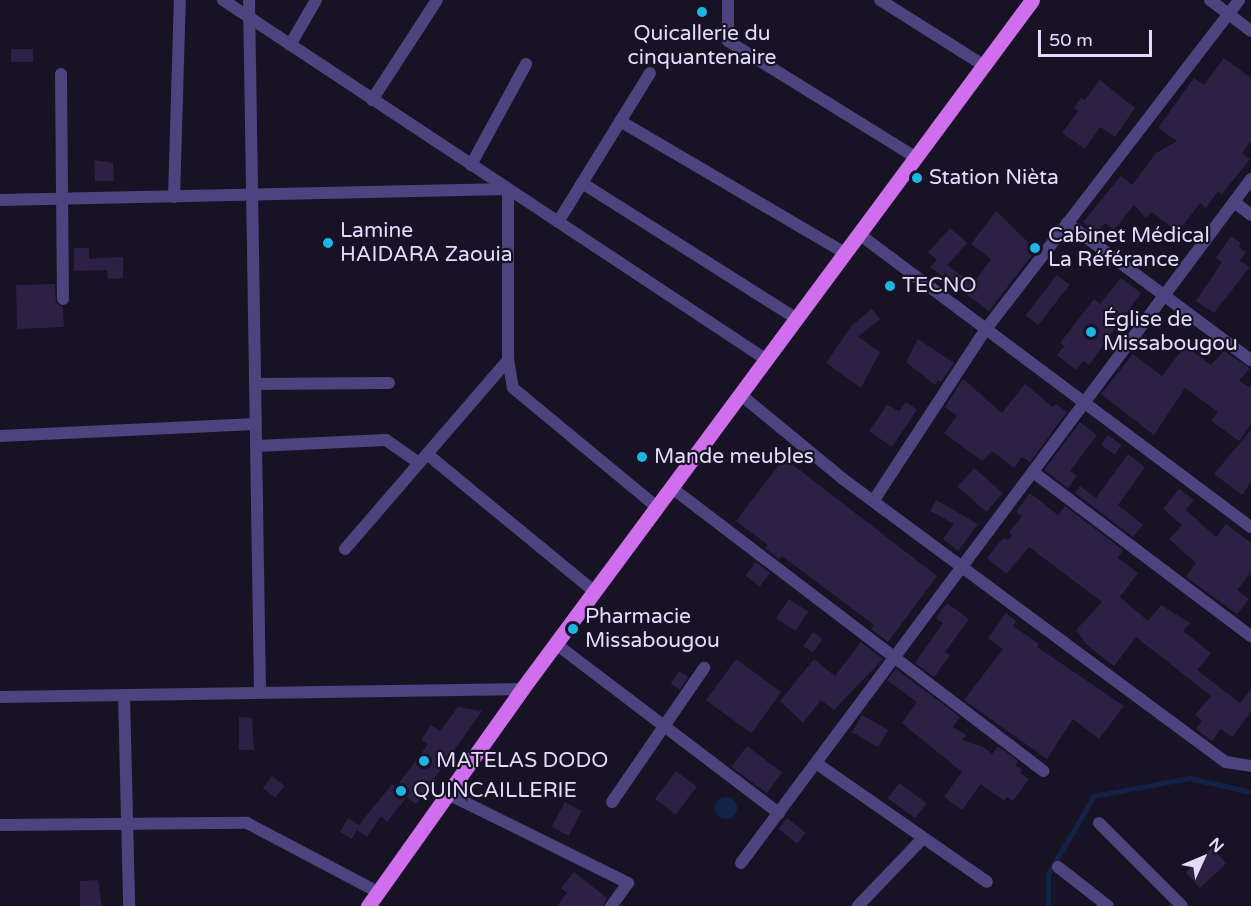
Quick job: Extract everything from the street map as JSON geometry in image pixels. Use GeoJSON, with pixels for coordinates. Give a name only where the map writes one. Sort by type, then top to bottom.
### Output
{"type":"FeatureCollection","features":[{"type":"Feature","properties":{"kind":"main road"},"geometry":{"type":"LineString","coordinates":[[369,906],[522,689],[1032,0]]}},
{"type":"Feature","properties":{"kind":"street"},"geometry":{"type":"LineString","coordinates":[[174,197],[180,0]]}},
{"type":"Feature","properties":{"kind":"street"},"geometry":{"type":"LineString","coordinates":[[223,0],[767,360]]}},
{"type":"Feature","properties":{"kind":"street"},"geometry":{"type":"LineString","coordinates":[[249,0],[260,693]]}},
{"type":"Feature","properties":{"kind":"street"},"geometry":{"type":"LineString","coordinates":[[290,45],[316,0]]}},
{"type":"Feature","properties":{"kind":"street"},"geometry":{"type":"LineString","coordinates":[[372,100],[437,0]]}},
{"type":"Feature","properties":{"kind":"street"},"geometry":{"type":"LineString","coordinates":[[728,0],[728,41],[917,158]]}},
{"type":"Feature","properties":{"kind":"street"},"geometry":{"type":"LineString","coordinates":[[880,0],[985,66]]}},
{"type":"Feature","properties":{"kind":"street"},"geometry":{"type":"LineString","coordinates":[[1210,0],[1251,31]]}},
{"type":"Feature","properties":{"kind":"street"},"geometry":{"type":"LineString","coordinates":[[874,500],[986,329],[1239,0]]}},
{"type":"Feature","properties":{"kind":"street"},"geometry":{"type":"LineString","coordinates":[[471,165],[526,64]]}},
{"type":"Feature","properties":{"kind":"street"},"geometry":{"type":"LineString","coordinates":[[558,222],[650,73]]}},
{"type":"Feature","properties":{"kind":"street"},"geometry":{"type":"LineString","coordinates":[[61,74],[63,299]]}},
{"type":"Feature","properties":{"kind":"street"},"geometry":{"type":"LineString","coordinates":[[620,121],[845,253]]}},
{"type":"Feature","properties":{"kind":"street"},"geometry":{"type":"LineString","coordinates":[[741,863],[1251,180]]}},
{"type":"Feature","properties":{"kind":"street"},"geometry":{"type":"LineString","coordinates":[[582,183],[797,319]]}},
{"type":"Feature","properties":{"kind":"street"},"geometry":{"type":"LineString","coordinates":[[0,200],[508,189]]}},
{"type":"Feature","properties":{"kind":"street"},"geometry":{"type":"LineString","coordinates":[[508,189],[508,360],[513,388],[657,507]]}},
{"type":"Feature","properties":{"kind":"street"},"geometry":{"type":"LineString","coordinates":[[1234,202],[1251,215]]}},
{"type":"Feature","properties":{"kind":"street"},"geometry":{"type":"LineString","coordinates":[[1067,223],[1251,360]]}},
{"type":"Feature","properties":{"kind":"street"},"geometry":{"type":"LineString","coordinates":[[859,234],[1251,527]]}},
{"type":"Feature","properties":{"kind":"street"},"geometry":{"type":"LineString","coordinates":[[345,549],[508,360]]}},
{"type":"Feature","properties":{"kind":"street"},"geometry":{"type":"LineString","coordinates":[[255,384],[389,383]]}},
{"type":"Feature","properties":{"kind":"street"},"geometry":{"type":"LineString","coordinates":[[741,395],[874,500],[1226,762],[1251,766]]}},
{"type":"Feature","properties":{"kind":"street"},"geometry":{"type":"LineString","coordinates":[[0,436],[256,424]]}},
{"type":"Feature","properties":{"kind":"street"},"geometry":{"type":"LineString","coordinates":[[256,446],[386,440],[423,459],[594,591]]}},
{"type":"Feature","properties":{"kind":"street"},"geometry":{"type":"LineString","coordinates":[[1033,472],[1251,636]]}},
{"type":"Feature","properties":{"kind":"street"},"geometry":{"type":"LineString","coordinates":[[672,488],[1044,771]]}},
{"type":"Feature","properties":{"kind":"street"},"geometry":{"type":"LineString","coordinates":[[556,644],[779,813]]}},
{"type":"Feature","properties":{"kind":"street"},"geometry":{"type":"LineString","coordinates":[[612,802],[704,668]]}},
{"type":"Feature","properties":{"kind":"street"},"geometry":{"type":"LineString","coordinates":[[0,697],[522,689]]}},
{"type":"Feature","properties":{"kind":"street"},"geometry":{"type":"LineString","coordinates":[[124,695],[125,824],[129,906]]}},
{"type":"Feature","properties":{"kind":"street"},"geometry":{"type":"LineString","coordinates":[[816,763],[987,882]]}},
{"type":"Feature","properties":{"kind":"street"},"geometry":{"type":"LineString","coordinates":[[448,794],[628,883],[611,906]]}},
{"type":"Feature","properties":{"kind":"street"},"geometry":{"type":"LineString","coordinates":[[0,825],[247,823],[378,892]]}},
{"type":"Feature","properties":{"kind":"street"},"geometry":{"type":"LineString","coordinates":[[1100,823],[1182,906]]}},
{"type":"Feature","properties":{"kind":"street"},"geometry":{"type":"LineString","coordinates":[[858,906],[923,838]]}},
{"type":"Feature","properties":{"kind":"street"},"geometry":{"type":"LineString","coordinates":[[1058,867],[1108,906]]}},
{"type":"Feature","properties":{"kind":"water"},"geometry":{"type":"Polygon","coordinates":[[[726,797],[734,800],[737,808],[734,816],[726,819],[718,816],[715,808],[718,800],[726,797]]]}},
{"type":"Feature","properties":{"kind":"building"},"geometry":{"type":"Polygon","coordinates":[[[11,49],[33,49],[33,62],[11,62],[11,49]]]}},
{"type":"Feature","properties":{"kind":"building"},"geometry":{"type":"Polygon","coordinates":[[[1224,58],[1251,78],[1251,141],[1242,153],[1250,159],[1222,194],[1218,191],[1206,208],[1200,203],[1178,232],[1152,212],[1146,218],[1134,205],[1114,230],[1105,223],[1097,233],[1083,222],[1121,176],[1132,185],[1156,153],[1177,141],[1158,128],[1194,78],[1204,85],[1224,58]]]}},
{"type":"Feature","properties":{"kind":"building"},"geometry":{"type":"Polygon","coordinates":[[[1100,80],[1135,108],[1115,137],[1100,127],[1085,149],[1062,133],[1078,111],[1074,108],[1081,98],[1085,100],[1100,80]]]}},
{"type":"Feature","properties":{"kind":"building"},"geometry":{"type":"Polygon","coordinates":[[[94,160],[113,163],[114,181],[95,181],[94,160]]]}},
{"type":"Feature","properties":{"kind":"building"},"geometry":{"type":"Polygon","coordinates":[[[996,211],[1036,250],[989,311],[930,267],[937,260],[928,252],[950,228],[967,243],[947,265],[973,284],[991,259],[971,244],[996,211]]]}},
{"type":"Feature","properties":{"kind":"building"},"geometry":{"type":"Polygon","coordinates":[[[1231,236],[1241,243],[1239,247],[1246,252],[1240,261],[1250,267],[1214,313],[1196,301],[1222,262],[1216,258],[1231,236]]]}},
{"type":"Feature","properties":{"kind":"building"},"geometry":{"type":"Polygon","coordinates":[[[74,248],[89,248],[89,259],[123,257],[123,278],[108,279],[107,270],[74,271],[74,248]]]}},
{"type":"Feature","properties":{"kind":"building"},"geometry":{"type":"Polygon","coordinates":[[[1057,275],[1070,285],[1038,325],[1026,315],[1057,275]]]}},
{"type":"Feature","properties":{"kind":"building","name":"Église de Missabougou"},"geometry":{"type":"Polygon","coordinates":[[[1121,278],[1141,293],[1089,365],[1083,361],[1076,370],[1057,355],[1064,346],[1060,343],[1094,299],[1100,304],[1121,278]]]}},
{"type":"Feature","properties":{"kind":"building"},"geometry":{"type":"Polygon","coordinates":[[[55,284],[56,303],[63,307],[64,327],[17,329],[16,285],[55,284]]]}},
{"type":"Feature","properties":{"kind":"building"},"geometry":{"type":"Polygon","coordinates":[[[872,309],[880,319],[858,337],[880,352],[861,388],[826,363],[852,325],[872,309]]]}},
{"type":"Feature","properties":{"kind":"building"},"geometry":{"type":"Polygon","coordinates":[[[918,339],[954,363],[941,382],[938,380],[935,385],[906,362],[918,339]]]}},
{"type":"Feature","properties":{"kind":"building"},"geometry":{"type":"Polygon","coordinates":[[[1185,346],[1211,365],[1224,351],[1250,368],[1239,381],[1251,388],[1251,424],[1239,441],[1211,421],[1218,412],[1185,388],[1154,435],[1101,394],[1133,354],[1162,376],[1185,346]]]}},
{"type":"Feature","properties":{"kind":"building"},"geometry":{"type":"Polygon","coordinates":[[[963,379],[1002,413],[1025,384],[1053,407],[1056,404],[1067,412],[1030,462],[1022,457],[1014,468],[992,451],[982,461],[944,433],[957,416],[945,407],[963,379]]]}},
{"type":"Feature","properties":{"kind":"building"},"geometry":{"type":"Polygon","coordinates":[[[906,402],[917,410],[892,447],[869,431],[887,405],[899,411],[906,402]]]}},
{"type":"Feature","properties":{"kind":"building"},"geometry":{"type":"Polygon","coordinates":[[[1080,422],[1097,435],[1070,471],[1077,476],[1068,488],[1044,470],[1080,422]]]}},
{"type":"Feature","properties":{"kind":"building"},"geometry":{"type":"Polygon","coordinates":[[[1251,430],[1251,482],[1242,495],[1214,474],[1251,430]]]}},
{"type":"Feature","properties":{"kind":"building"},"geometry":{"type":"Polygon","coordinates":[[[1108,435],[1122,445],[1115,455],[1101,445],[1108,435]]]}},
{"type":"Feature","properties":{"kind":"building"},"geometry":{"type":"Polygon","coordinates":[[[1128,454],[1145,467],[1118,505],[1143,525],[1133,537],[1075,493],[1080,486],[1096,498],[1128,454]]]}},
{"type":"Feature","properties":{"kind":"building"},"geometry":{"type":"Polygon","coordinates":[[[784,458],[937,576],[888,642],[871,629],[874,625],[782,556],[779,559],[765,548],[768,545],[736,521],[784,458]]]}},
{"type":"Feature","properties":{"kind":"building"},"geometry":{"type":"Polygon","coordinates":[[[974,468],[1003,493],[986,512],[958,487],[974,468]]]}},
{"type":"Feature","properties":{"kind":"building"},"geometry":{"type":"Polygon","coordinates":[[[1179,489],[1194,500],[1186,510],[1216,537],[1226,524],[1251,543],[1251,572],[1237,590],[1249,599],[1237,614],[1186,577],[1196,563],[1169,539],[1182,525],[1163,509],[1179,489]]]}},
{"type":"Feature","properties":{"kind":"building"},"geometry":{"type":"Polygon","coordinates":[[[1030,493],[1058,515],[1065,506],[1123,550],[1118,558],[1138,573],[1120,597],[1148,621],[1161,605],[1190,623],[1183,631],[1211,653],[1197,670],[1240,703],[1251,689],[1251,712],[1232,737],[1221,729],[1212,741],[1196,729],[1202,721],[1195,715],[1211,696],[1136,637],[1114,666],[1087,645],[1076,630],[1102,602],[1029,547],[1006,574],[987,558],[1003,538],[1008,540],[1012,535],[1009,532],[1022,516],[1016,512],[1030,493]]]}},
{"type":"Feature","properties":{"kind":"building"},"geometry":{"type":"Polygon","coordinates":[[[936,500],[978,524],[958,551],[943,539],[954,524],[930,511],[936,500]]]}},
{"type":"Feature","properties":{"kind":"building"},"geometry":{"type":"Polygon","coordinates":[[[756,562],[770,573],[760,586],[746,575],[756,562]]]}},
{"type":"Feature","properties":{"kind":"building"},"geometry":{"type":"Polygon","coordinates":[[[789,599],[808,612],[795,631],[776,618],[789,599]]]}},
{"type":"Feature","properties":{"kind":"building"},"geometry":{"type":"Polygon","coordinates":[[[947,603],[969,619],[945,652],[950,655],[934,677],[915,663],[943,623],[936,618],[947,603]]]}},
{"type":"Feature","properties":{"kind":"building"},"geometry":{"type":"Polygon","coordinates":[[[1006,613],[1016,621],[1013,626],[1039,644],[1037,647],[1124,706],[1099,739],[1073,719],[1047,759],[964,700],[1003,649],[988,638],[1006,613]]]}},
{"type":"Feature","properties":{"kind":"building"},"geometry":{"type":"Polygon","coordinates":[[[813,632],[823,639],[813,653],[803,646],[813,632]]]}},
{"type":"Feature","properties":{"kind":"building"},"geometry":{"type":"Polygon","coordinates":[[[861,642],[883,659],[834,710],[821,700],[803,723],[780,701],[814,659],[835,676],[861,642]]]}},
{"type":"Feature","properties":{"kind":"building"},"geometry":{"type":"Polygon","coordinates":[[[736,659],[781,692],[751,733],[706,700],[736,659]]]}},
{"type":"Feature","properties":{"kind":"building"},"geometry":{"type":"Polygon","coordinates":[[[896,669],[960,717],[953,727],[966,735],[962,740],[983,747],[992,754],[998,746],[1018,761],[1015,765],[1022,770],[1020,773],[1029,779],[1013,801],[1007,797],[1004,801],[981,784],[962,810],[944,797],[962,772],[902,723],[917,702],[887,680],[896,669]]]}},
{"type":"Feature","properties":{"kind":"building"},"geometry":{"type":"Polygon","coordinates":[[[679,671],[688,677],[680,690],[671,683],[679,671]]]}},
{"type":"Feature","properties":{"kind":"building"},"geometry":{"type":"Polygon","coordinates":[[[458,707],[482,711],[416,804],[407,797],[387,822],[381,816],[367,837],[357,830],[352,839],[340,832],[348,818],[359,825],[392,784],[396,787],[428,744],[421,740],[431,725],[440,731],[458,707]]]}},
{"type":"Feature","properties":{"kind":"building"},"geometry":{"type":"Polygon","coordinates":[[[862,715],[888,730],[878,747],[852,732],[862,715]]]}},
{"type":"Feature","properties":{"kind":"building"},"geometry":{"type":"Polygon","coordinates":[[[239,717],[252,718],[254,750],[239,750],[239,717]]]}},
{"type":"Feature","properties":{"kind":"building"},"geometry":{"type":"Polygon","coordinates":[[[747,746],[782,772],[766,793],[731,767],[747,746]]]}},
{"type":"Feature","properties":{"kind":"building"},"geometry":{"type":"Polygon","coordinates":[[[676,771],[697,787],[676,815],[655,799],[676,771]]]}},
{"type":"Feature","properties":{"kind":"building"},"geometry":{"type":"Polygon","coordinates":[[[272,776],[285,786],[275,798],[263,788],[272,776]]]}},
{"type":"Feature","properties":{"kind":"building"},"geometry":{"type":"Polygon","coordinates":[[[899,783],[927,803],[915,818],[888,798],[899,783]]]}},
{"type":"Feature","properties":{"kind":"building"},"geometry":{"type":"Polygon","coordinates":[[[565,802],[582,811],[569,836],[552,827],[565,802]]]}},
{"type":"Feature","properties":{"kind":"building"},"geometry":{"type":"Polygon","coordinates":[[[787,818],[806,833],[797,844],[778,829],[787,818]]]}},
{"type":"Feature","properties":{"kind":"building"},"geometry":{"type":"Polygon","coordinates":[[[1212,848],[1226,863],[1200,888],[1186,873],[1212,848]]]}},
{"type":"Feature","properties":{"kind":"building"},"geometry":{"type":"Polygon","coordinates":[[[574,872],[607,898],[603,906],[557,906],[567,893],[561,888],[574,872]]]}},
{"type":"Feature","properties":{"kind":"building"},"geometry":{"type":"Polygon","coordinates":[[[98,880],[102,906],[80,906],[80,881],[98,880]]]}},
{"type":"Feature","properties":{"kind":"waterway"},"geometry":{"type":"LineString","coordinates":[[1048,906],[1048,874],[1094,796],[1189,778],[1251,792]]}},
{"type":"Feature","properties":{"kind":"place","name":"Quicallerie du cinquantenaire"},"geometry":{"type":"Point","coordinates":[702,12]}},
{"type":"Feature","properties":{"kind":"place","name":"Station Nièta"},"geometry":{"type":"Point","coordinates":[917,178]}},
{"type":"Feature","properties":{"kind":"place","name":"Lamine HAIDARA Zaouia"},"geometry":{"type":"Point","coordinates":[328,243]}},
{"type":"Feature","properties":{"kind":"place","name":"Cabinet Médical La Référance"},"geometry":{"type":"Point","coordinates":[1035,248]}},
{"type":"Feature","properties":{"kind":"place","name":"TECNO"},"geometry":{"type":"Point","coordinates":[890,286]}},
{"type":"Feature","properties":{"kind":"place","name":"Église de Missabougou"},"geometry":{"type":"Point","coordinates":[1091,332]}},
{"type":"Feature","properties":{"kind":"place","name":"Mande meubles"},"geometry":{"type":"Point","coordinates":[642,457]}},
{"type":"Feature","properties":{"kind":"place","name":"Pharmacie Missabougou"},"geometry":{"type":"Point","coordinates":[573,629]}},
{"type":"Feature","properties":{"kind":"place","name":"MATELAS DODO"},"geometry":{"type":"Point","coordinates":[424,761]}},
{"type":"Feature","properties":{"kind":"place","name":"QUINCAILLERIE"},"geometry":{"type":"Point","coordinates":[401,791]}}]}
